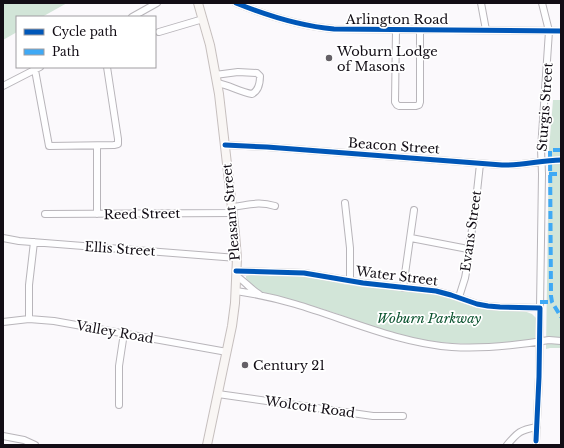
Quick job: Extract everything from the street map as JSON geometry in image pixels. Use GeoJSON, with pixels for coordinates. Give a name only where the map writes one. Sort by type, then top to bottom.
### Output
{"type":"FeatureCollection","features":[{"type":"Feature","properties":{"kind":"main road","name":"Pleasant Street"},"geometry":{"type":"LineString","coordinates":[[198,3],[210,45],[216,79],[225,145],[236,258],[234,315],[207,445]]}},
{"type":"Feature","properties":{"kind":"street"},"geometry":{"type":"LineString","coordinates":[[134,16],[157,3]]}},
{"type":"Feature","properties":{"kind":"street","name":"Arlington Road"},"geometry":{"type":"LineString","coordinates":[[236,3],[276,18],[310,26],[338,29],[561,31]]}},
{"type":"Feature","properties":{"kind":"street"},"geometry":{"type":"LineString","coordinates":[[482,3],[486,30]]}},
{"type":"Feature","properties":{"kind":"street","name":"Sturgis Street"},"geometry":{"type":"LineString","coordinates":[[540,308],[542,144],[549,31],[542,3]]}},
{"type":"Feature","properties":{"kind":"street"},"geometry":{"type":"LineString","coordinates":[[159,32],[203,18]]}},
{"type":"Feature","properties":{"kind":"street"},"geometry":{"type":"LineString","coordinates":[[396,30],[396,103],[399,106],[416,106],[419,105],[420,102],[420,30]]}},
{"type":"Feature","properties":{"kind":"street"},"geometry":{"type":"LineString","coordinates":[[3,86],[37,68],[49,146],[114,145],[117,144],[118,139],[107,68]]}},
{"type":"Feature","properties":{"kind":"street"},"geometry":{"type":"LineString","coordinates":[[238,72],[257,73],[260,76],[257,89],[252,94],[225,85],[216,79],[238,72]]}},
{"type":"Feature","properties":{"kind":"street","name":"Beacon Street"},"geometry":{"type":"LineString","coordinates":[[225,145],[514,166],[542,161],[561,160]]}},
{"type":"Feature","properties":{"kind":"street","name":"Reed Street"},"geometry":{"type":"LineString","coordinates":[[97,146],[97,214],[232,210],[258,203],[275,206]]}},
{"type":"Feature","properties":{"kind":"street","name":"Evans Street"},"geometry":{"type":"LineString","coordinates":[[459,297],[467,267],[468,249],[473,225],[480,164]]}},
{"type":"Feature","properties":{"kind":"street"},"geometry":{"type":"LineString","coordinates":[[345,203],[350,248],[350,281]]}},
{"type":"Feature","properties":{"kind":"street"},"geometry":{"type":"LineString","coordinates":[[403,288],[414,210]]}},
{"type":"Feature","properties":{"kind":"street"},"geometry":{"type":"LineString","coordinates":[[45,214],[97,214]]}},
{"type":"Feature","properties":{"kind":"street","name":"Ellis Street"},"geometry":{"type":"LineString","coordinates":[[3,238],[19,241],[236,258]]}},
{"type":"Feature","properties":{"kind":"street"},"geometry":{"type":"LineString","coordinates":[[411,238],[468,249]]}},
{"type":"Feature","properties":{"kind":"street"},"geometry":{"type":"LineString","coordinates":[[29,319],[29,285],[34,242]]}},
{"type":"Feature","properties":{"kind":"street","name":"Water Street"},"geometry":{"type":"LineString","coordinates":[[236,273],[300,272],[350,281],[439,292],[488,306],[540,308]]}},
{"type":"Feature","properties":{"kind":"street"},"geometry":{"type":"LineString","coordinates":[[236,273],[255,292],[264,296]]}},
{"type":"Feature","properties":{"kind":"street"},"geometry":{"type":"LineString","coordinates":[[236,291],[264,296],[391,334],[439,345],[453,347],[477,347],[552,340],[561,341]]}},
{"type":"Feature","properties":{"kind":"street"},"geometry":{"type":"LineString","coordinates":[[536,442],[540,377],[540,308]]}},
{"type":"Feature","properties":{"kind":"street","name":"Valley Road"},"geometry":{"type":"LineString","coordinates":[[3,322],[29,319],[54,321],[227,352]]}},
{"type":"Feature","properties":{"kind":"street"},"geometry":{"type":"LineString","coordinates":[[119,405],[119,366],[124,333]]}},
{"type":"Feature","properties":{"kind":"street","name":"Wolcott Road"},"geometry":{"type":"LineString","coordinates":[[218,394],[373,416],[403,416]]}},
{"type":"Feature","properties":{"kind":"street"},"geometry":{"type":"LineString","coordinates":[[507,445],[519,432],[537,427]]}},
{"type":"Feature","properties":{"kind":"street"},"geometry":{"type":"LineString","coordinates":[[3,436],[24,440],[35,445]]}},
{"type":"Feature","properties":{"kind":"green space"},"geometry":{"type":"Polygon","coordinates":[[[3,3],[67,3],[44,16],[16,16],[16,33],[3,40],[3,3]]]}},
{"type":"Feature","properties":{"kind":"green space"},"geometry":{"type":"Polygon","coordinates":[[[553,100],[561,100],[561,348],[546,349],[549,149],[553,100]]]}},
{"type":"Feature","properties":{"kind":"green space","name":"Woburn Parkway"},"geometry":{"type":"Polygon","coordinates":[[[246,276],[317,278],[363,287],[436,295],[483,308],[524,311],[532,314],[536,318],[535,339],[503,343],[470,344],[437,342],[396,335],[329,311],[262,292],[255,288],[246,278],[246,276]]]}},
{"type":"Feature","properties":{"kind":"marked path"},"geometry":{"type":"LineString","coordinates":[[561,150],[550,150],[551,296],[552,302],[561,317]]}},
{"type":"Feature","properties":{"kind":"marked path"},"geometry":{"type":"LineString","coordinates":[[549,174],[561,174]]}},
{"type":"Feature","properties":{"kind":"marked path"},"geometry":{"type":"LineString","coordinates":[[540,302],[552,302]]}},
{"type":"Feature","properties":{"kind":"cycle path"},"geometry":{"type":"LineString","coordinates":[[236,3],[284,20],[321,28],[561,31]]}},
{"type":"Feature","properties":{"kind":"cycle path"},"geometry":{"type":"LineString","coordinates":[[225,145],[502,165],[517,165],[561,160]]}},
{"type":"Feature","properties":{"kind":"cycle path"},"geometry":{"type":"LineString","coordinates":[[236,271],[304,273],[363,283],[436,291],[488,306],[540,308],[536,441]]}},
{"type":"Feature","properties":{"kind":"place","name":"Woburn Lodge of Masons"},"geometry":{"type":"Point","coordinates":[329,58]}},
{"type":"Feature","properties":{"kind":"place","name":"Century 21"},"geometry":{"type":"Point","coordinates":[245,365]}}]}
